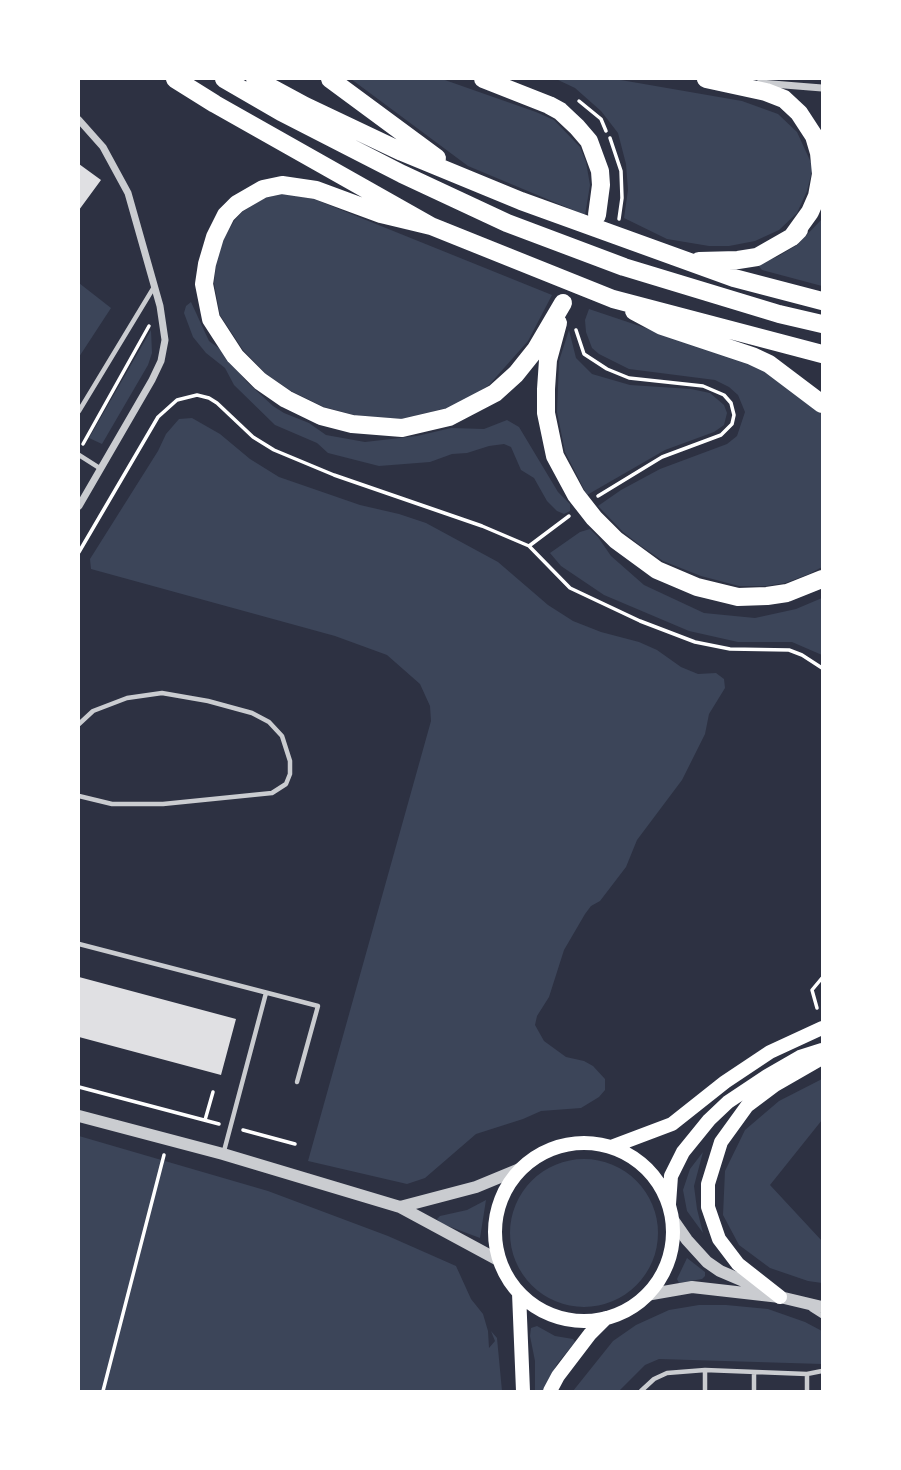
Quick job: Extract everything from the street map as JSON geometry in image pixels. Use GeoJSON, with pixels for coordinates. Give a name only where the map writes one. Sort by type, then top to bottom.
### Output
{"type":"FeatureCollection","features":[{"type":"Feature","properties":{"kind":"highway"},"geometry":{"type":"LineString","coordinates":[[175,79],[431,226],[613,299],[662,326],[752,356],[769,364],[822,404]]}},
{"type":"Feature","properties":{"kind":"highway"},"geometry":{"type":"LineString","coordinates":[[224,79],[281,112],[402,174],[507,223],[624,267],[779,314],[822,324]]}},
{"type":"Feature","properties":{"kind":"highway"},"geometry":{"type":"LineString","coordinates":[[255,79],[390,146],[576,222],[734,278],[822,301]]}},
{"type":"Feature","properties":{"kind":"highway"},"geometry":{"type":"LineString","coordinates":[[330,79],[463,176]]}},
{"type":"Feature","properties":{"kind":"highway"},"geometry":{"type":"LineString","coordinates":[[483,79],[560,111],[589,141],[600,171],[597,215]]}},
{"type":"Feature","properties":{"kind":"highway"},"geometry":{"type":"LineString","coordinates":[[707,79],[766,92],[784,99],[799,113],[814,136],[821,174],[817,196],[810,212],[792,237]]}},
{"type":"Feature","properties":{"kind":"highway"},"geometry":{"type":"LineString","coordinates":[[431,226],[381,214],[316,190],[282,185],[263,189],[237,204],[226,215],[215,237],[204,284],[211,319],[235,356],[260,381],[286,399],[321,416],[352,424],[402,428],[449,417],[495,393],[516,374],[536,349],[563,303],[548,360],[546,413],[555,456],[566,479],[594,518],[616,540],[657,570],[697,587],[737,597],[767,596],[788,593],[822,579]]}},
{"type":"Feature","properties":{"kind":"highway"},"geometry":{"type":"LineString","coordinates":[[688,261],[757,257],[792,237],[822,204]]}},
{"type":"Feature","properties":{"kind":"highway"},"geometry":{"type":"LineString","coordinates":[[613,299],[822,354]]}},
{"type":"Feature","properties":{"kind":"main road"},"geometry":{"type":"LineString","coordinates":[[611,1147],[671,1124],[725,1082],[770,1052],[822,1028]]}},
{"type":"Feature","properties":{"kind":"main road"},"geometry":{"type":"LineString","coordinates":[[670,1211],[660,1186],[649,1172],[626,1153],[595,1143],[563,1145],[548,1150],[522,1168],[503,1194],[498,1210],[495,1242],[510,1283],[543,1311],[557,1317],[586,1321],[621,1313],[646,1295],[663,1272],[672,1236],[671,1176],[683,1152],[728,1102],[800,1057],[822,1050]]}},
{"type":"Feature","properties":{"kind":"main road"},"geometry":{"type":"LineString","coordinates":[[780,1297],[738,1264],[719,1239],[708,1207],[708,1184],[721,1142],[747,1106],[775,1085],[822,1058]]}},
{"type":"Feature","properties":{"kind":"main road"},"geometry":{"type":"LineString","coordinates":[[519,1293],[523,1391]]}},
{"type":"Feature","properties":{"kind":"main road"},"geometry":{"type":"LineString","coordinates":[[551,1391],[590,1334],[607,1318]]}},
{"type":"Feature","properties":{"kind":"street"},"geometry":{"type":"LineString","coordinates":[[707,79],[822,88]]}},
{"type":"Feature","properties":{"kind":"street"},"geometry":{"type":"LineString","coordinates":[[79,120],[103,147],[128,193],[155,286],[165,340],[161,361],[79,506]]}},
{"type":"Feature","properties":{"kind":"street"},"geometry":{"type":"LineString","coordinates":[[79,1116],[223,1154],[400,1208],[500,1261]]}},
{"type":"Feature","properties":{"kind":"street"},"geometry":{"type":"LineString","coordinates":[[400,1208],[475,1187],[522,1168]]}},
{"type":"Feature","properties":{"kind":"street"},"geometry":{"type":"LineString","coordinates":[[670,1211],[692,1246],[707,1262],[720,1271],[780,1297]]}},
{"type":"Feature","properties":{"kind":"street"},"geometry":{"type":"LineString","coordinates":[[646,1295],[692,1287],[780,1297],[822,1307]]}},
{"type":"Feature","properties":{"kind":"lane"},"geometry":{"type":"LineString","coordinates":[[79,411],[155,286]]}},
{"type":"Feature","properties":{"kind":"lane"},"geometry":{"type":"LineString","coordinates":[[79,454],[101,468]]}},
{"type":"Feature","properties":{"kind":"lane"},"geometry":{"type":"LineString","coordinates":[[79,724],[93,711],[127,698],[162,693],[208,701],[252,713],[269,722],[282,736],[290,761],[290,774],[286,784],[272,793],[163,804],[111,804],[79,796]]}},
{"type":"Feature","properties":{"kind":"lane"},"geometry":{"type":"LineString","coordinates":[[79,944],[318,1006],[296,1082]]}},
{"type":"Feature","properties":{"kind":"lane"},"geometry":{"type":"LineString","coordinates":[[223,1154],[266,993]]}},
{"type":"Feature","properties":{"kind":"lane"},"geometry":{"type":"LineString","coordinates":[[802,1302],[822,1316]]}},
{"type":"Feature","properties":{"kind":"lane"},"geometry":{"type":"LineString","coordinates":[[705,1370],[705,1391]]}},
{"type":"Feature","properties":{"kind":"lane"},"geometry":{"type":"LineString","coordinates":[[641,1391],[654,1379],[667,1373],[705,1370],[822,1373]]}},
{"type":"Feature","properties":{"kind":"lane"},"geometry":{"type":"LineString","coordinates":[[754,1372],[754,1391]]}},
{"type":"Feature","properties":{"kind":"lane"},"geometry":{"type":"LineString","coordinates":[[807,1391],[810,1374]]}},
{"type":"Feature","properties":{"kind":"path"},"geometry":{"type":"LineString","coordinates":[[79,454],[160,306]]}},
{"type":"Feature","properties":{"kind":"path"},"geometry":{"type":"LineString","coordinates":[[578,322],[576,332],[584,354],[607,369],[629,378],[703,386],[724,396],[731,403],[734,415],[732,424],[721,435],[662,457],[611,487]]}},
{"type":"Feature","properties":{"kind":"path"},"geometry":{"type":"LineString","coordinates":[[79,552],[158,417],[177,400],[197,396],[217,403],[253,437],[274,450],[334,475],[482,526],[529,546],[570,588],[640,621],[718,648],[789,650],[822,668]]}},
{"type":"Feature","properties":{"kind":"path"},"geometry":{"type":"LineString","coordinates":[[529,546],[542,534]]}},
{"type":"Feature","properties":{"kind":"path"},"geometry":{"type":"LineString","coordinates":[[817,1008],[812,990],[822,978]]}},
{"type":"Feature","properties":{"kind":"path"},"geometry":{"type":"LineString","coordinates":[[79,1087],[295,1144]]}},
{"type":"Feature","properties":{"kind":"path"},"geometry":{"type":"LineString","coordinates":[[205,1120],[213,1092]]}},
{"type":"Feature","properties":{"kind":"path"},"geometry":{"type":"LineString","coordinates":[[103,1391],[168,1139]]}},
{"type":"Feature","properties":{"kind":"shaded area"},"geometry":{"type":"Polygon","coordinates":[[[351,79],[442,79],[554,120],[580,147],[586,162],[590,185],[585,215],[468,166],[351,79]]]}},
{"type":"Feature","properties":{"kind":"shaded area"},"geometry":{"type":"Polygon","coordinates":[[[556,79],[615,79],[742,101],[778,114],[797,132],[813,167],[807,191],[797,213],[779,230],[755,241],[729,246],[709,246],[667,239],[624,218],[628,190],[626,164],[618,133],[601,111],[575,88],[556,79]]]}},
{"type":"Feature","properties":{"kind":"shaded area"},"geometry":{"type":"Polygon","coordinates":[[[283,194],[314,199],[552,295],[528,341],[489,385],[471,397],[447,408],[401,419],[354,415],[324,407],[291,391],[266,374],[243,350],[220,315],[214,283],[223,240],[242,212],[266,197],[283,194]]]}},
{"type":"Feature","properties":{"kind":"shaded area"},"geometry":{"type":"Polygon","coordinates":[[[822,219],[822,286],[762,270],[757,264],[777,257],[797,245],[822,219]]]}},
{"type":"Feature","properties":{"kind":"shaded area"},"geometry":{"type":"Polygon","coordinates":[[[79,283],[111,308],[79,357],[79,283]]]}},
{"type":"Feature","properties":{"kind":"shaded area"},"geometry":{"type":"Polygon","coordinates":[[[191,302],[209,341],[220,349],[247,382],[284,413],[309,423],[326,435],[365,442],[417,436],[451,428],[484,429],[507,420],[519,427],[558,492],[570,504],[570,511],[564,514],[557,511],[547,501],[534,478],[521,470],[511,447],[504,444],[452,454],[430,462],[379,466],[328,453],[317,443],[275,425],[234,385],[225,368],[206,353],[193,337],[184,313],[191,302]]]}},
{"type":"Feature","properties":{"kind":"shaded area"},"geometry":{"type":"Polygon","coordinates":[[[589,309],[744,361],[766,372],[822,414],[822,567],[785,583],[766,586],[739,586],[701,576],[663,561],[623,532],[598,506],[660,469],[727,444],[737,436],[745,412],[738,395],[715,380],[629,369],[599,354],[592,348],[586,332],[585,320],[589,309]]]}},
{"type":"Feature","properties":{"kind":"shaded area"},"geometry":{"type":"Polygon","coordinates":[[[151,330],[152,353],[148,365],[102,444],[89,438],[151,330]]]}},
{"type":"Feature","properties":{"kind":"shaded area"},"geometry":{"type":"Polygon","coordinates":[[[569,330],[576,358],[592,374],[630,385],[710,393],[724,405],[727,413],[724,425],[714,432],[665,450],[587,495],[565,452],[557,412],[559,361],[569,330]]]}},
{"type":"Feature","properties":{"kind":"shaded area"},"geometry":{"type":"Polygon","coordinates":[[[192,418],[220,434],[250,459],[279,477],[360,505],[426,523],[498,562],[548,605],[573,621],[639,642],[698,674],[716,673],[724,679],[725,688],[709,714],[705,734],[682,780],[637,840],[626,867],[600,901],[591,906],[585,914],[564,950],[549,997],[537,1016],[535,1025],[544,1041],[566,1057],[593,1066],[605,1079],[605,1090],[581,1108],[541,1111],[476,1134],[425,1178],[407,1184],[308,1161],[431,721],[430,706],[420,684],[387,655],[335,636],[91,569],[90,559],[166,434],[179,419],[192,418]]]}},
{"type":"Feature","properties":{"kind":"shaded area"},"geometry":{"type":"Polygon","coordinates":[[[590,529],[611,556],[644,585],[704,613],[755,618],[796,609],[822,598],[822,655],[792,642],[738,642],[689,631],[604,595],[561,566],[550,553],[580,532],[590,529]]]}},
{"type":"Feature","properties":{"kind":"shaded area"},"geometry":{"type":"Polygon","coordinates":[[[822,1079],[822,1120],[770,1185],[822,1241],[822,1283],[770,1268],[739,1245],[723,1215],[725,1171],[745,1130],[779,1101],[822,1079]]]}},
{"type":"Feature","properties":{"kind":"shaded area"},"geometry":{"type":"Polygon","coordinates":[[[79,1136],[268,1191],[388,1236],[456,1266],[471,1299],[483,1314],[489,1348],[495,1341],[491,1331],[497,1338],[502,1391],[79,1391],[79,1136]]]}},
{"type":"Feature","properties":{"kind":"shaded area"},"geometry":{"type":"Polygon","coordinates":[[[703,1152],[694,1186],[703,1233],[687,1211],[683,1190],[690,1169],[703,1152]]]}},
{"type":"Feature","properties":{"kind":"shaded area"},"geometry":{"type":"Polygon","coordinates":[[[584,1159],[612,1165],[636,1181],[652,1205],[658,1233],[652,1261],[636,1285],[612,1301],[584,1307],[556,1301],[532,1285],[516,1261],[510,1233],[516,1205],[532,1181],[556,1165],[584,1159]]]}},
{"type":"Feature","properties":{"kind":"shaded area"},"geometry":{"type":"Polygon","coordinates":[[[486,1200],[480,1238],[440,1223],[437,1219],[467,1210],[486,1200]]]}},
{"type":"Feature","properties":{"kind":"shaded area"},"geometry":{"type":"Polygon","coordinates":[[[687,1258],[705,1272],[705,1276],[702,1279],[679,1283],[677,1279],[687,1258]]]}},
{"type":"Feature","properties":{"kind":"shaded area"},"geometry":{"type":"Polygon","coordinates":[[[699,1305],[768,1309],[805,1322],[822,1331],[822,1364],[659,1359],[645,1365],[619,1391],[573,1391],[613,1341],[636,1325],[669,1310],[699,1305]]]}},
{"type":"Feature","properties":{"kind":"shaded area"},"geometry":{"type":"Polygon","coordinates":[[[537,1326],[555,1336],[573,1339],[575,1342],[557,1364],[544,1391],[535,1391],[535,1361],[530,1336],[531,1328],[537,1326]]]}},
{"type":"Feature","properties":{"kind":"building"},"geometry":{"type":"Polygon","coordinates":[[[79,164],[101,180],[79,210],[79,164]]]}},
{"type":"Feature","properties":{"kind":"building"},"geometry":{"type":"Polygon","coordinates":[[[79,977],[236,1019],[221,1075],[79,1037],[79,977]]]}}]}
